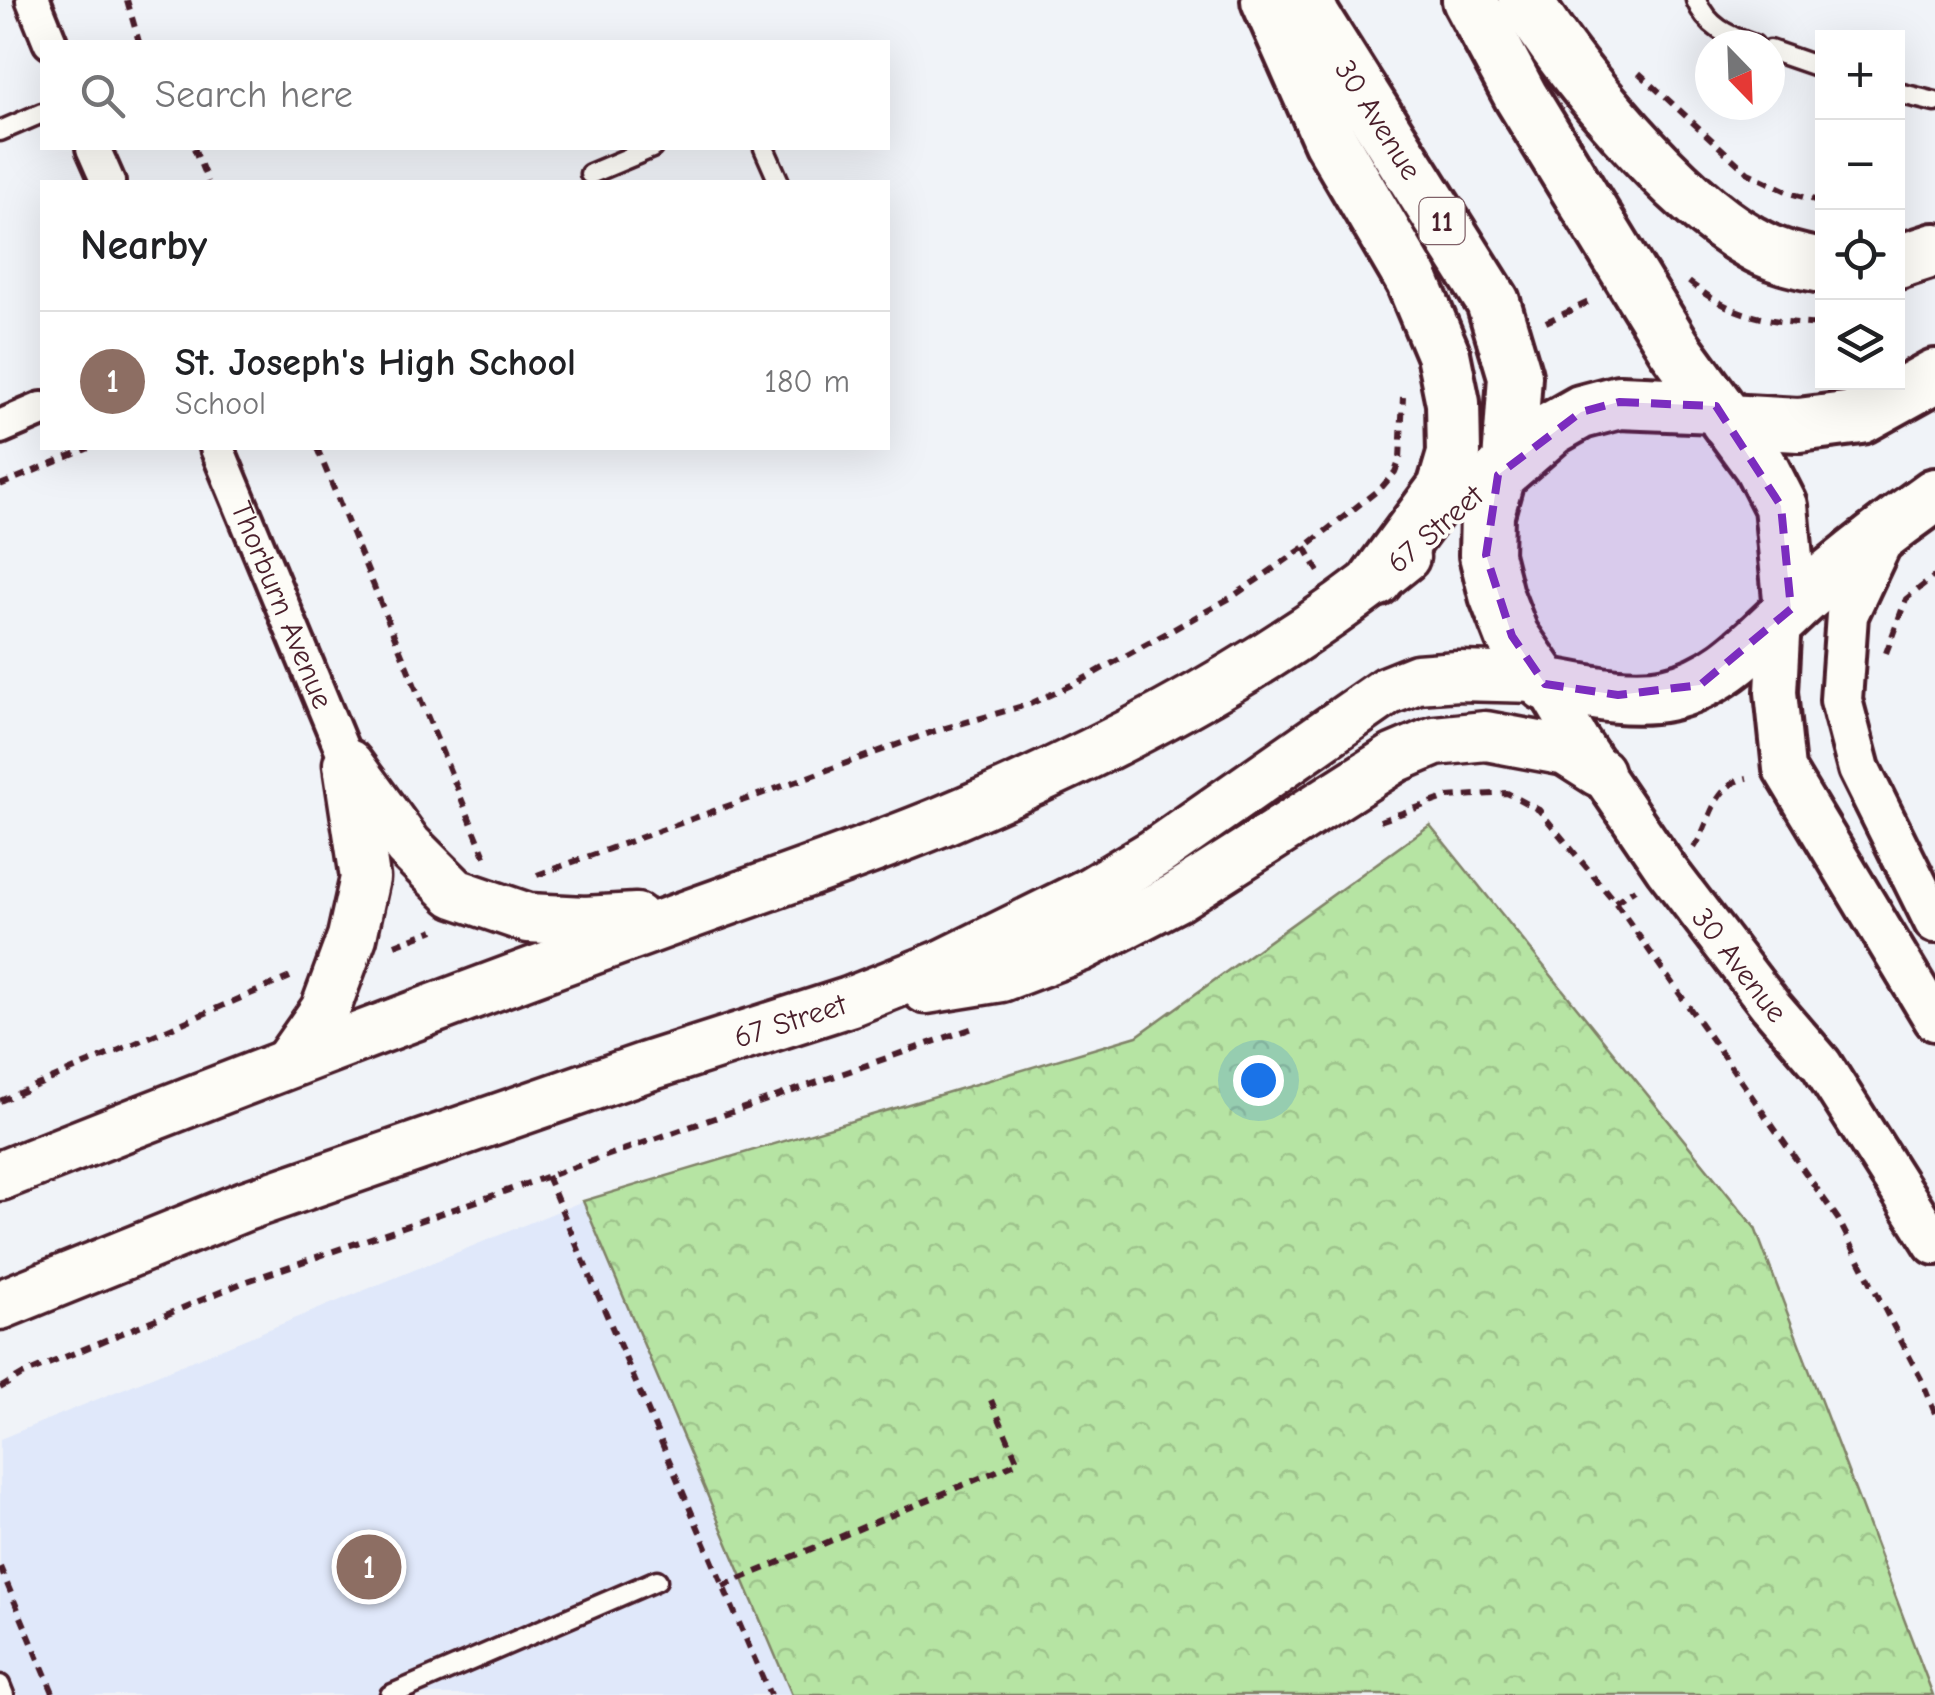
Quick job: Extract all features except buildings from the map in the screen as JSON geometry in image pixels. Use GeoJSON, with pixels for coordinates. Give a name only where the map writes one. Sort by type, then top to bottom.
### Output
{"type":"FeatureCollection","features":[{"type":"Feature","properties":{"kind":"main road"},"geometry":{"type":"LineString","coordinates":[[1268,0],[1330,140],[1412,280],[1444,354],[1450,387],[1454,454],[1444,488],[1351,583]]}},
{"type":"Feature","properties":{"kind":"main road","name":"30 Avenue"},"geometry":{"type":"LineString","coordinates":[[1306,0],[1493,302],[1515,376],[1504,469]]}},
{"type":"Feature","properties":{"kind":"main road"},"geometry":{"type":"LineString","coordinates":[[1469,0],[1581,198],[1674,347],[1760,466],[1781,506],[1788,550],[1786,614]]}},
{"type":"Feature","properties":{"kind":"main road"},"geometry":{"type":"LineString","coordinates":[[1525,0],[1646,154],[1716,219],[1750,242],[1786,259],[1815,265]]}},
{"type":"Feature","properties":{"kind":"main road"},"geometry":{"type":"LineString","coordinates":[[1905,260],[1935,250]]}},
{"type":"Feature","properties":{"kind":"main road"},"geometry":{"type":"LineString","coordinates":[[1935,376],[1861,417],[1799,425],[1619,402],[1581,412],[1551,429],[1504,469],[1487,514],[1486,556],[1512,636],[1543,681],[1618,695],[1662,695],[1700,685],[1734,663],[1888,528],[1935,496]]}},
{"type":"Feature","properties":{"kind":"main road","name":"67 Street"},"geometry":{"type":"LineString","coordinates":[[0,1176],[290,1060],[942,821],[1104,746],[1201,696],[1504,469]]}},
{"type":"Feature","properties":{"kind":"main road","name":"67 Street"},"geometry":{"type":"LineString","coordinates":[[5,1307],[245,1206],[646,1066],[849,1002],[944,964],[1090,892],[1212,816],[1387,692],[1417,679],[1543,681]]}},
{"type":"Feature","properties":{"kind":"main road"},"geometry":{"type":"LineString","coordinates":[[849,1002],[1002,977],[1080,947],[1176,896],[1395,758],[1435,742],[1486,736],[1530,743],[1566,751],[1600,772]]}},
{"type":"Feature","properties":{"kind":"main road"},"geometry":{"type":"LineString","coordinates":[[348,764],[408,846],[455,893],[528,918],[585,922],[690,914]]}},
{"type":"Feature","properties":{"kind":"main road"},"geometry":{"type":"LineString","coordinates":[[290,1060],[325,1010],[352,937],[365,878],[348,764]]}},
{"type":"Feature","properties":{"kind":"street"},"geometry":{"type":"LineString","coordinates":[[33,0],[49,40]]}},
{"type":"Feature","properties":{"kind":"street"},"geometry":{"type":"LineString","coordinates":[[94,150],[107,180]]}},
{"type":"Feature","properties":{"kind":"street"},"geometry":{"type":"LineString","coordinates":[[0,427],[40,410]]}},
{"type":"Feature","properties":{"kind":"street","name":"Thorburn Avenue"},"geometry":{"type":"LineString","coordinates":[[218,450],[348,764]]}},
{"type":"Feature","properties":{"kind":"street"},"geometry":{"type":"LineString","coordinates":[[1888,528],[1847,615],[1841,700],[1859,769],[1935,922]]}},
{"type":"Feature","properties":{"kind":"street"},"geometry":{"type":"LineString","coordinates":[[1786,614],[1776,692],[1784,769],[1935,1020]]}},
{"type":"Feature","properties":{"kind":"street","name":"30 Avenue"},"geometry":{"type":"LineString","coordinates":[[1543,681],[1666,869],[1770,1005],[1821,1064],[1935,1244]]}},
{"type":"Feature","properties":{"kind":"lane"},"geometry":{"type":"LineString","coordinates":[[1696,0],[1701,12],[1719,30]]}},
{"type":"Feature","properties":{"kind":"lane"},"geometry":{"type":"LineString","coordinates":[[1785,55],[1815,66]]}},
{"type":"Feature","properties":{"kind":"lane"},"geometry":{"type":"LineString","coordinates":[[1905,95],[1935,102]]}},
{"type":"Feature","properties":{"kind":"lane"},"geometry":{"type":"LineString","coordinates":[[0,131],[40,114]]}},
{"type":"Feature","properties":{"kind":"lane"},"geometry":{"type":"LineString","coordinates":[[590,174],[647,150]]}},
{"type":"Feature","properties":{"kind":"lane"},"geometry":{"type":"LineString","coordinates":[[765,150],[777,180]]}},
{"type":"Feature","properties":{"kind":"lane"},"geometry":{"type":"LineString","coordinates":[[390,1695],[657,1580]]}},
{"type":"Feature","properties":{"kind":"lane"},"geometry":{"type":"LineString","coordinates":[[0,1685],[4,1695]]}},
{"type":"Feature","properties":{"kind":"path"},"geometry":{"type":"LineString","coordinates":[[127,0],[138,40]]}},
{"type":"Feature","properties":{"kind":"path"},"geometry":{"type":"LineString","coordinates":[[1632,66],[1748,173],[1815,200]]}},
{"type":"Feature","properties":{"kind":"path"},"geometry":{"type":"LineString","coordinates":[[195,150],[207,180]]}},
{"type":"Feature","properties":{"kind":"path"},"geometry":{"type":"LineString","coordinates":[[1685,279],[1717,304],[1763,321],[1815,325]]}},
{"type":"Feature","properties":{"kind":"path"},"geometry":{"type":"LineString","coordinates":[[1536,327],[1595,299]]}},
{"type":"Feature","properties":{"kind":"path"},"geometry":{"type":"LineString","coordinates":[[528,878],[935,732],[1030,704],[1080,681],[1232,597],[1305,547],[1382,487],[1395,472],[1400,459],[1403,382]]}},
{"type":"Feature","properties":{"kind":"path"},"geometry":{"type":"LineString","coordinates":[[0,485],[84,450]]}},
{"type":"Feature","properties":{"kind":"path"},"geometry":{"type":"LineString","coordinates":[[318,450],[488,862],[498,870]]}},
{"type":"Feature","properties":{"kind":"path"},"geometry":{"type":"LineString","coordinates":[[1305,547],[1351,583]]}},
{"type":"Feature","properties":{"kind":"path"},"geometry":{"type":"LineString","coordinates":[[1881,664],[1906,600],[1935,576]]}},
{"type":"Feature","properties":{"kind":"path"},"geometry":{"type":"LineString","coordinates":[[1690,852],[1724,790],[1738,780],[1755,776]]}},
{"type":"Feature","properties":{"kind":"path"},"geometry":{"type":"LineString","coordinates":[[1363,828],[1447,797],[1507,794],[1539,810],[1615,902],[1838,1220],[1921,1378],[1935,1413]]}},
{"type":"Feature","properties":{"kind":"path"},"geometry":{"type":"LineString","coordinates":[[482,870],[488,862]]}},
{"type":"Feature","properties":{"kind":"path"},"geometry":{"type":"LineString","coordinates":[[391,946],[448,924]]}},
{"type":"Feature","properties":{"kind":"path"},"geometry":{"type":"LineString","coordinates":[[0,1101],[284,981],[296,972]]}},
{"type":"Feature","properties":{"kind":"path"},"geometry":{"type":"LineString","coordinates":[[0,1388],[22,1375],[242,1284],[985,1024]]}},
{"type":"Feature","properties":{"kind":"path"},"geometry":{"type":"LineString","coordinates":[[548,1176],[770,1695]]}},
{"type":"Feature","properties":{"kind":"path"},"geometry":{"type":"LineString","coordinates":[[723,1586],[1018,1462],[991,1400]]}},
{"type":"Feature","properties":{"kind":"path"},"geometry":{"type":"LineString","coordinates":[[0,1568],[54,1695]]}},
{"type":"Feature","properties":{"kind":"highlighted area"},"geometry":{"type":"Polygon","coordinates":[[[1619,402],[1716,406],[1781,506],[1791,609],[1700,685],[1618,695],[1545,684],[1512,636],[1486,555],[1498,475],[1581,412],[1619,402]]]}},
{"type":"Feature","properties":{"kind":"shaded area"},"geometry":{"type":"Polygon","coordinates":[[[583,1201],[792,1695],[0,1695],[0,1439],[583,1201]]]}},
{"type":"Feature","properties":{"kind":"green space"},"geometry":{"type":"Polygon","coordinates":[[[1430,825],[1755,1228],[1933,1695],[792,1695],[583,1201],[1137,1036],[1430,825]]]}},
{"type":"Feature","properties":{"kind":"place","name":"St. Joseph's High School"},"geometry":{"type":"Point","coordinates":[369,1567]}}]}
